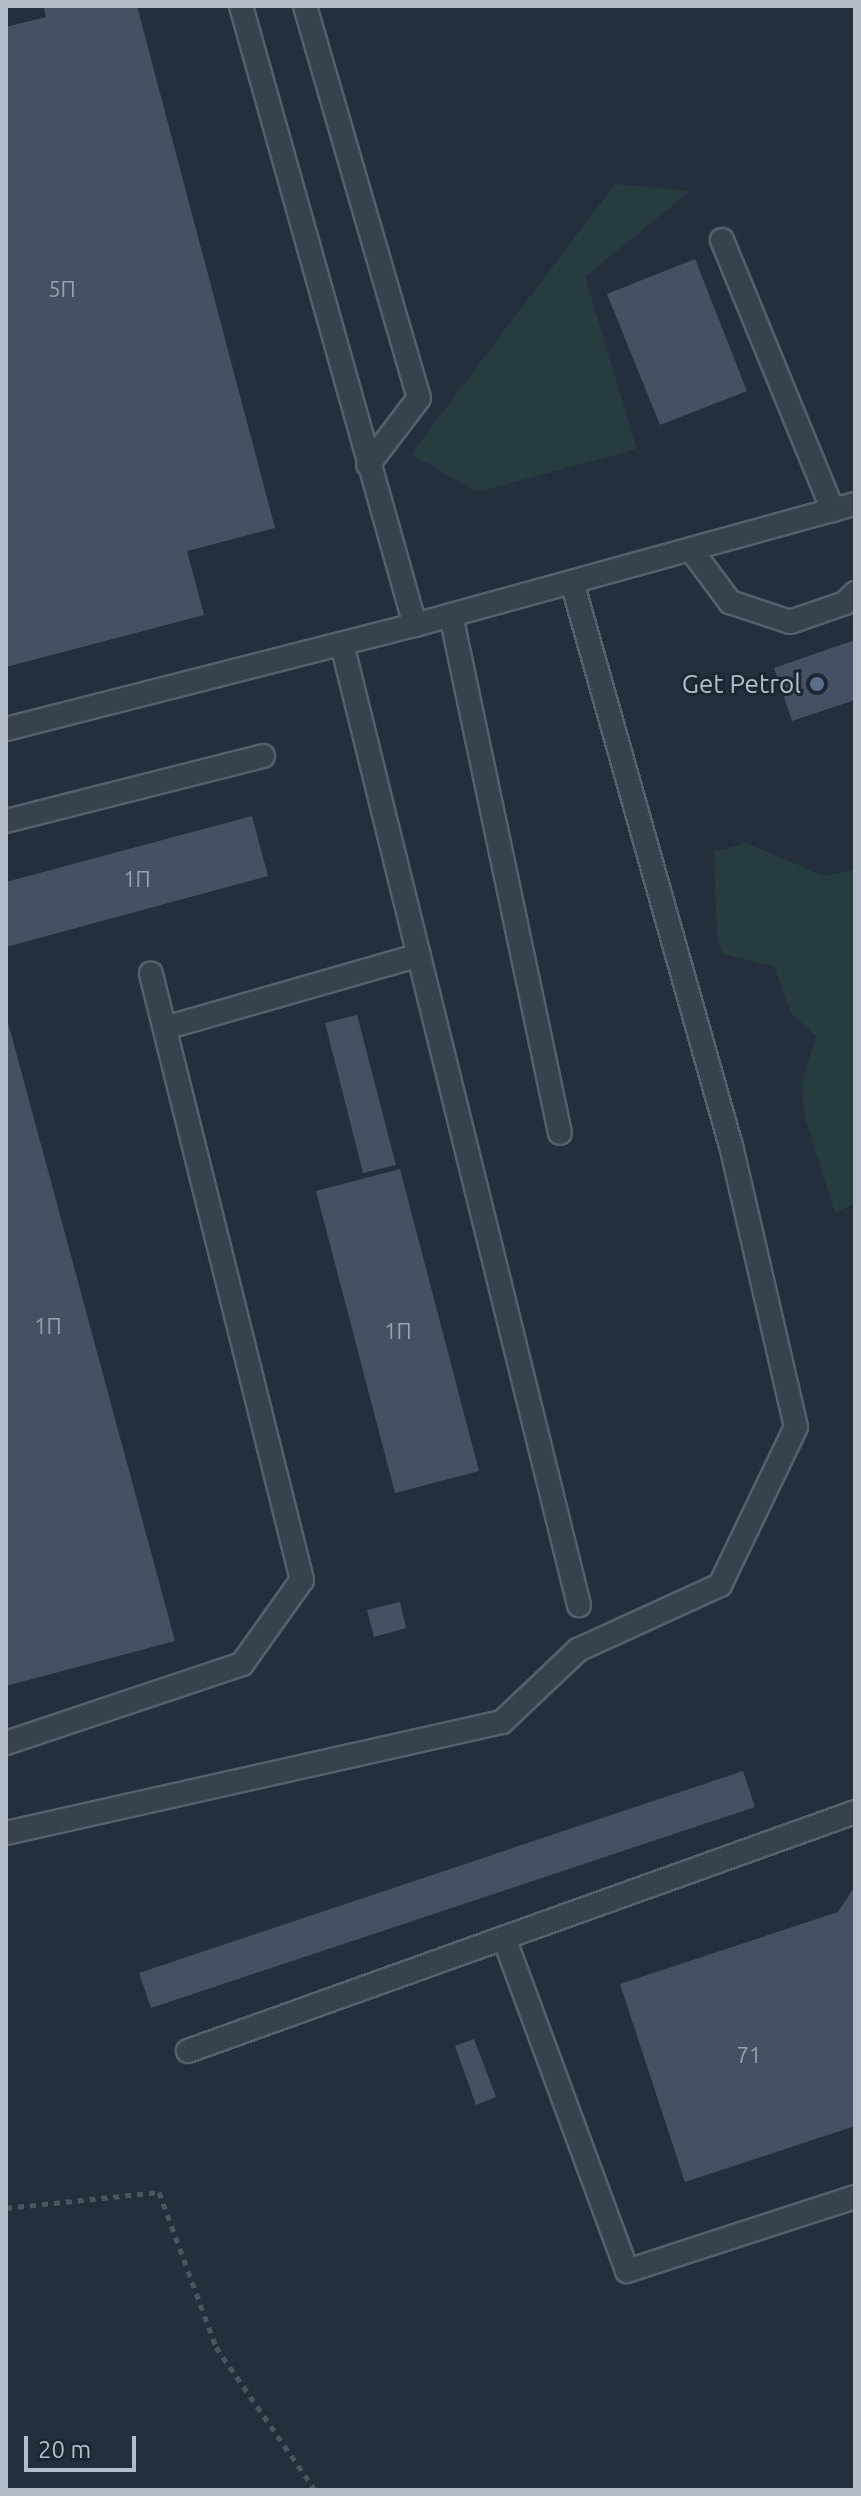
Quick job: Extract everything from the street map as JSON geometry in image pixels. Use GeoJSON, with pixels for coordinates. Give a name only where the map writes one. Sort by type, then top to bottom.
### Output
{"type":"FeatureCollection","features":[{"type":"Feature","properties":{"kind":"lane"},"geometry":{"type":"LineString","coordinates":[[241,6],[415,625]]}},
{"type":"Feature","properties":{"kind":"lane"},"geometry":{"type":"LineString","coordinates":[[305,6],[419,398],[368,465]]}},
{"type":"Feature","properties":{"kind":"lane"},"geometry":{"type":"LineString","coordinates":[[722,240],[833,510]]}},
{"type":"Feature","properties":{"kind":"lane"},"geometry":{"type":"LineString","coordinates":[[6,729],[415,625],[855,504]]}},
{"type":"Feature","properties":{"kind":"lane"},"geometry":{"type":"LineString","coordinates":[[692,551],[730,602],[790,622],[845,603],[855,593]]}},
{"type":"Feature","properties":{"kind":"lane"},"geometry":{"type":"LineString","coordinates":[[6,1833],[502,1722],[578,1650],[720,1585],[796,1427],[731,1146],[572,582]]}},
{"type":"Feature","properties":{"kind":"lane"},"geometry":{"type":"LineString","coordinates":[[451,615],[560,1133]]}},
{"type":"Feature","properties":{"kind":"lane"},"geometry":{"type":"LineString","coordinates":[[342,644],[579,1605]]}},
{"type":"Feature","properties":{"kind":"lane"},"geometry":{"type":"LineString","coordinates":[[6,821],[263,756]]}},
{"type":"Feature","properties":{"kind":"lane"},"geometry":{"type":"LineString","coordinates":[[165,1028],[419,955]]}},
{"type":"Feature","properties":{"kind":"lane"},"geometry":{"type":"LineString","coordinates":[[6,1743],[242,1664],[302,1580],[151,974]]}},
{"type":"Feature","properties":{"kind":"lane"},"geometry":{"type":"LineString","coordinates":[[188,2051],[855,1812]]}},
{"type":"Feature","properties":{"kind":"lane"},"geometry":{"type":"LineString","coordinates":[[504,1938],[627,2271],[855,2197]]}},
{"type":"Feature","properties":{"kind":"path"},"geometry":{"type":"LineString","coordinates":[[6,2208],[159,2192],[216,2347],[315,2490]]}},
{"type":"Feature","properties":{"kind":"green space"},"geometry":{"type":"Polygon","coordinates":[[[615,184],[690,191],[585,277],[637,449],[477,492],[411,454],[615,184]]]}},
{"type":"Feature","properties":{"kind":"green space"},"geometry":{"type":"Polygon","coordinates":[[[746,843],[824,876],[855,870],[855,1203],[835,1213],[804,1115],[802,1082],[816,1036],[791,1013],[774,966],[723,954],[717,937],[714,852],[746,843]]]}},
{"type":"Feature","properties":{"kind":"building"},"geometry":{"type":"Polygon","coordinates":[[[43,6],[137,6],[275,528],[187,551],[204,615],[6,667],[6,27],[46,17],[43,6]]]}},
{"type":"Feature","properties":{"kind":"building"},"geometry":{"type":"Polygon","coordinates":[[[695,259],[747,391],[660,425],[607,294],[695,259]]]}},
{"type":"Feature","properties":{"kind":"building","name":"Get Petrol"},"geometry":{"type":"Polygon","coordinates":[[[855,640],[855,700],[792,721],[774,668],[855,640]]]}},
{"type":"Feature","properties":{"kind":"building"},"geometry":{"type":"Polygon","coordinates":[[[252,816],[268,876],[6,947],[6,882],[252,816]]]}},
{"type":"Feature","properties":{"kind":"building"},"geometry":{"type":"Polygon","coordinates":[[[6,1015],[175,1641],[6,1686],[6,1015]]]}},
{"type":"Feature","properties":{"kind":"building"},"geometry":{"type":"Polygon","coordinates":[[[357,1015],[396,1165],[363,1173],[325,1023],[357,1015]]]}},
{"type":"Feature","properties":{"kind":"building"},"geometry":{"type":"Polygon","coordinates":[[[400,1169],[479,1471],[395,1493],[316,1191],[400,1169]]]}},
{"type":"Feature","properties":{"kind":"building"},"geometry":{"type":"Polygon","coordinates":[[[400,1602],[406,1628],[374,1637],[367,1610],[400,1602]]]}},
{"type":"Feature","properties":{"kind":"building"},"geometry":{"type":"Polygon","coordinates":[[[743,1771],[755,1807],[151,2008],[139,1973],[743,1771]]]}},
{"type":"Feature","properties":{"kind":"building"},"geometry":{"type":"Polygon","coordinates":[[[855,1886],[855,2126],[685,2182],[620,1984],[838,1912],[855,1886]]]}},
{"type":"Feature","properties":{"kind":"building"},"geometry":{"type":"Polygon","coordinates":[[[474,2039],[496,2097],[476,2105],[455,2046],[474,2039]]]}},
{"type":"Feature","properties":{"kind":"place","name":"Get Petrol"},"geometry":{"type":"Point","coordinates":[817,684]}}]}
